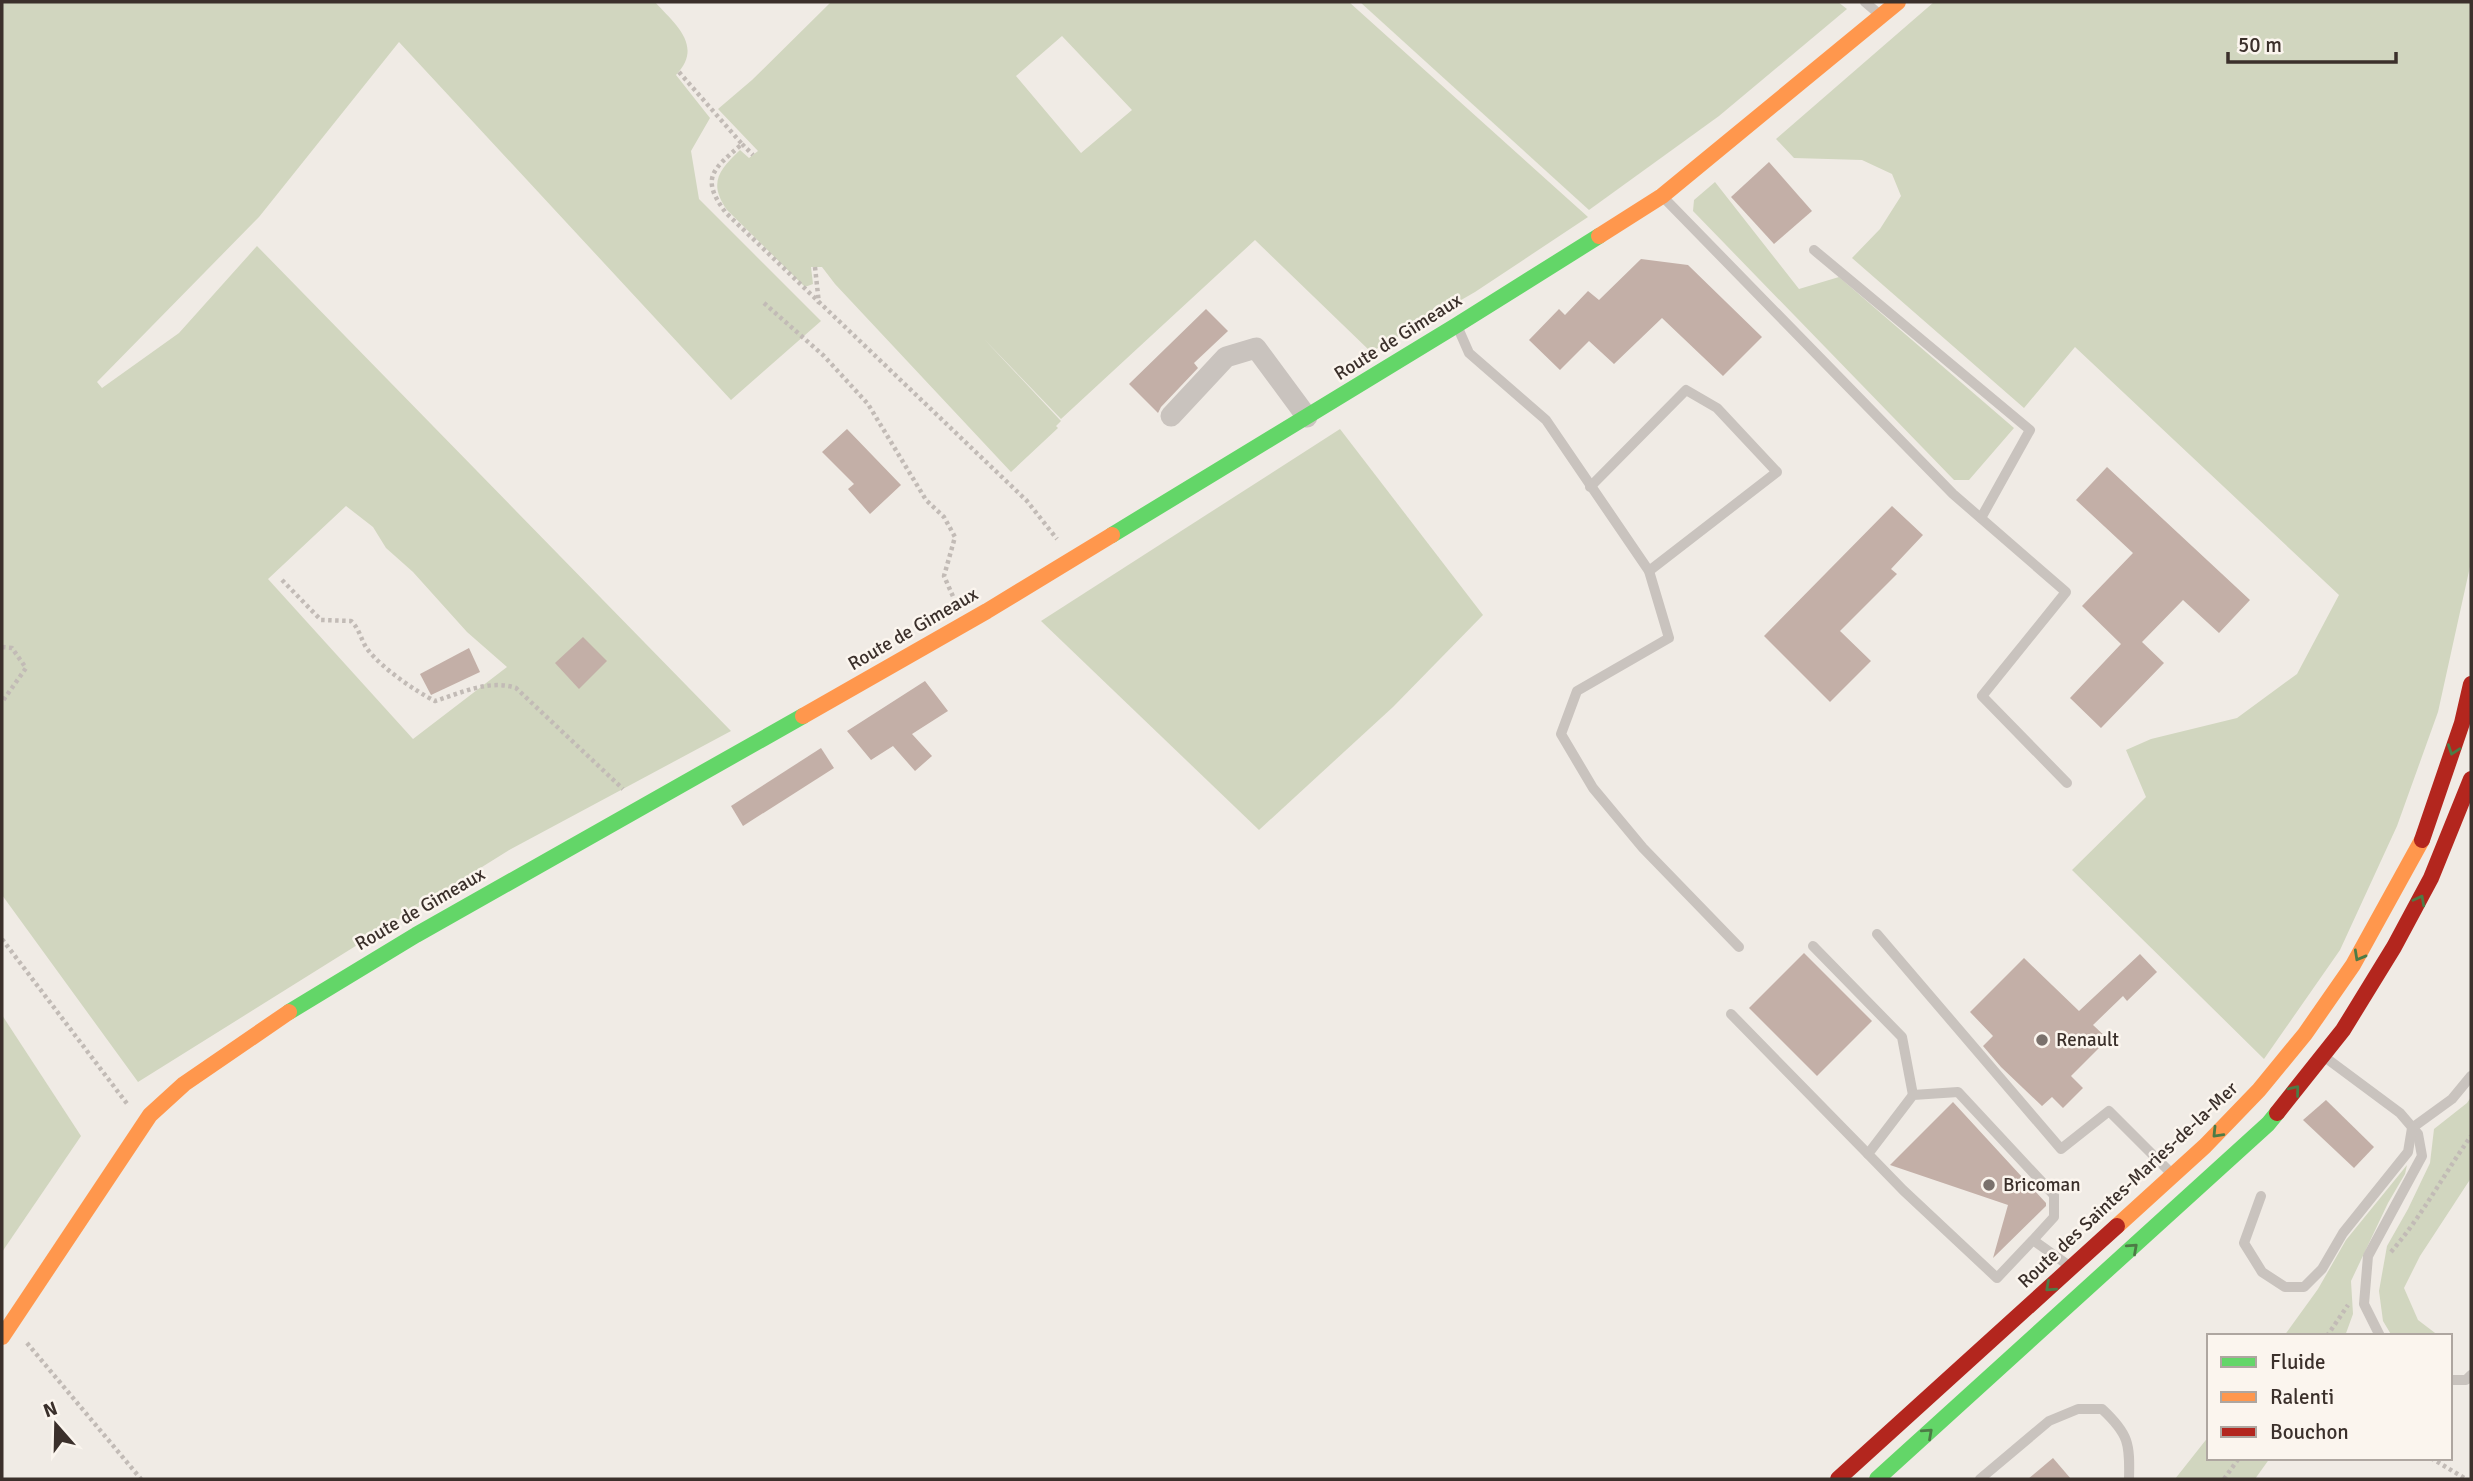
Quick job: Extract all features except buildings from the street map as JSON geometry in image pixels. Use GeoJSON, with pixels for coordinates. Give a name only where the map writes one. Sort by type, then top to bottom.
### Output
{"type":"FeatureCollection","features":[{"type":"Feature","properties":{"kind":"street","name":"Route de Gimeaux"},"geometry":{"type":"LineString","coordinates":[[6,1330],[150,1115],[184,1084],[272,1022],[416,935],[964,624],[1457,325],[1662,196],[1898,2]]}},
{"type":"Feature","properties":{"kind":"street"},"geometry":{"type":"LineString","coordinates":[[1171,416],[1226,357],[1256,348],[1307,417]]}},
{"type":"Feature","properties":{"kind":"street","name":"Route des Saintes-Maries-de-la-Mer"},"geometry":{"type":"LineString","coordinates":[[1838,1479],[1858,1468],[2173,1175],[2259,1090],[2302,1038],[2353,965],[2420,845],[2467,724],[2471,684]]}},
{"type":"Feature","properties":{"kind":"street"},"geometry":{"type":"LineString","coordinates":[[1877,1479],[2268,1124],[2343,1030],[2394,947],[2431,878],[2471,779]]}},
{"type":"Feature","properties":{"kind":"lane"},"geometry":{"type":"LineString","coordinates":[[1865,2],[1881,16]]}},
{"type":"Feature","properties":{"kind":"lane"},"geometry":{"type":"LineString","coordinates":[[1662,196],[1953,494],[2066,592],[1982,696],[2067,783]]}},
{"type":"Feature","properties":{"kind":"lane"},"geometry":{"type":"LineString","coordinates":[[1814,250],[2030,430],[1981,518]]}},
{"type":"Feature","properties":{"kind":"lane"},"geometry":{"type":"LineString","coordinates":[[1457,325],[1469,354],[1546,420],[1649,571],[1669,638],[1577,691],[1560,733],[1601,798],[1643,848],[1739,947]]}},
{"type":"Feature","properties":{"kind":"lane"},"geometry":{"type":"LineString","coordinates":[[1590,487],[1686,390],[1717,408],[1777,472],[1649,571]]}},
{"type":"Feature","properties":{"kind":"lane"},"geometry":{"type":"LineString","coordinates":[[1877,934],[2061,1149],[2109,1111],[2192,1194]]}},
{"type":"Feature","properties":{"kind":"lane"},"geometry":{"type":"LineString","coordinates":[[1813,946],[1902,1038],[1913,1095],[1868,1154]]}},
{"type":"Feature","properties":{"kind":"lane"},"geometry":{"type":"LineString","coordinates":[[1731,1014],[1903,1190],[1997,1278],[2054,1217],[2054,1195],[1958,1093],[1913,1095]]}},
{"type":"Feature","properties":{"kind":"lane"},"geometry":{"type":"LineString","coordinates":[[2302,1038],[2400,1113],[2418,1134],[2422,1156],[2368,1256],[2364,1304],[2379,1334]]}},
{"type":"Feature","properties":{"kind":"lane"},"geometry":{"type":"LineString","coordinates":[[2261,1195],[2244,1243],[2262,1272],[2286,1287],[2304,1287],[2322,1269],[2343,1233],[2407,1152],[2413,1128],[2452,1099],[2471,1076]]}},
{"type":"Feature","properties":{"kind":"lane"},"geometry":{"type":"LineString","coordinates":[[2033,1240],[2093,1284]]}},
{"type":"Feature","properties":{"kind":"lane"},"geometry":{"type":"LineString","coordinates":[[2452,1380],[2466,1380],[2471,1375]]}},
{"type":"Feature","properties":{"kind":"lane"},"geometry":{"type":"LineString","coordinates":[[1980,1479],[2049,1421],[2078,1409],[2102,1409],[2120,1425],[2130,1449],[2129,1479]]}},
{"type":"Feature","properties":{"kind":"path"},"geometry":{"type":"LineString","coordinates":[[679,72],[753,155]]}},
{"type":"Feature","properties":{"kind":"path"},"geometry":{"type":"LineString","coordinates":[[742,144],[716,166],[710,186],[713,196],[726,214],[1027,501],[1072,559]]}},
{"type":"Feature","properties":{"kind":"path"},"geometry":{"type":"LineString","coordinates":[[815,267],[819,304]]}},
{"type":"Feature","properties":{"kind":"path"},"geometry":{"type":"LineString","coordinates":[[764,303],[824,356],[868,404],[926,499],[944,517],[955,537],[944,576],[964,624]]}},
{"type":"Feature","properties":{"kind":"path"},"geometry":{"type":"LineString","coordinates":[[282,580],[321,620],[351,621],[358,627],[368,649],[414,691],[435,701],[502,683],[516,688],[641,807]]}},
{"type":"Feature","properties":{"kind":"path"},"geometry":{"type":"LineString","coordinates":[[2,647],[12,648],[26,668],[2,702]]}},
{"type":"Feature","properties":{"kind":"path"},"geometry":{"type":"LineString","coordinates":[[2,939],[144,1125]]}},
{"type":"Feature","properties":{"kind":"path"},"geometry":{"type":"LineString","coordinates":[[2451,1164],[2471,1136]]}},
{"type":"Feature","properties":{"kind":"path"},"geometry":{"type":"LineString","coordinates":[[2328,1334],[2335,1324]]}},
{"type":"Feature","properties":{"kind":"path"},"geometry":{"type":"LineString","coordinates":[[6,1330],[141,1479]]}},
{"type":"Feature","properties":{"kind":"path"},"geometry":{"type":"LineString","coordinates":[[2224,1479],[2238,1460]]}},
{"type":"Feature","properties":{"kind":"path"},"geometry":{"type":"LineString","coordinates":[[2434,1460],[2466,1479]]}},
{"type":"Feature","properties":{"kind":"green space"},"geometry":{"type":"Polygon","coordinates":[[[2,2],[655,2],[678,27],[687,45],[684,64],[676,75],[710,118],[691,151],[699,199],[821,321],[731,400],[399,42],[259,217],[97,382],[102,388],[179,333],[257,246],[731,731],[511,849],[138,1082],[2,895],[2,2]],[[346,506],[268,579],[413,739],[507,667],[467,632],[413,572],[386,548],[373,527],[346,506]]]}},
{"type":"Feature","properties":{"kind":"green space"},"geometry":{"type":"Polygon","coordinates":[[[831,2],[1349,2],[1588,217],[1475,292],[1371,352],[1255,240],[1061,419],[983,338],[1061,421],[1056,426],[1058,428],[1011,472],[822,267],[811,267],[813,284],[805,287],[727,210],[718,192],[718,177],[740,150],[749,158],[758,151],[718,109],[752,80],[831,2]],[[1062,36],[1016,76],[1081,153],[1132,110],[1062,36]]]}},
{"type":"Feature","properties":{"kind":"green space"},"geometry":{"type":"Polygon","coordinates":[[[1360,2],[1838,2],[1847,9],[1719,116],[1589,210],[1360,2]]]}},
{"type":"Feature","properties":{"kind":"green space"},"geometry":{"type":"Polygon","coordinates":[[[1934,2],[2471,2],[2471,562],[2438,712],[2397,826],[2340,950],[2264,1059],[2072,870],[2146,797],[2126,750],[2151,739],[2237,718],[2297,674],[2339,595],[2075,347],[2024,408],[1852,258],[1880,229],[1901,196],[1892,174],[1862,160],[1794,158],[1776,139],[1934,2]]]}},
{"type":"Feature","properties":{"kind":"green space"},"geometry":{"type":"Polygon","coordinates":[[[1715,182],[1799,289],[1839,277],[2014,428],[1969,480],[1954,480],[1693,211],[1694,200],[1715,182]]]}},
{"type":"Feature","properties":{"kind":"green space"},"geometry":{"type":"Polygon","coordinates":[[[1340,429],[1483,615],[1393,707],[1259,830],[1041,621],[1340,429]]]}},
{"type":"Feature","properties":{"kind":"green space"},"geometry":{"type":"Polygon","coordinates":[[[2,1015],[81,1136],[2,1252],[2,1015]]]}},
{"type":"Feature","properties":{"kind":"green space"},"geometry":{"type":"Polygon","coordinates":[[[2471,1097],[2471,1178],[2420,1256],[2404,1288],[2418,1320],[2436,1334],[2391,1334],[2383,1321],[2379,1291],[2387,1246],[2430,1163],[2434,1129],[2471,1097]]]}},
{"type":"Feature","properties":{"kind":"green space"},"geometry":{"type":"Polygon","coordinates":[[[2407,1165],[2405,1174],[2388,1203],[2351,1281],[2353,1314],[2346,1334],[2285,1334],[2318,1289],[2346,1240],[2407,1165]]]}},
{"type":"Feature","properties":{"kind":"green space"},"geometry":{"type":"Polygon","coordinates":[[[2207,1439],[2207,1460],[2269,1460],[2255,1479],[2175,1479],[2207,1439]]]}},
{"type":"Feature","properties":{"kind":"traffic: fast"},"geometry":{"type":"LineString","coordinates":[[1112,535],[1599,236]]}},
{"type":"Feature","properties":{"kind":"traffic: fast"},"geometry":{"type":"LineString","coordinates":[[289,1012],[416,935],[803,716]]}},
{"type":"Feature","properties":{"kind":"traffic: fast"},"geometry":{"type":"LineString","coordinates":[[1877,1479],[2277,1113]]}},
{"type":"Feature","properties":{"kind":"traffic: slow"},"geometry":{"type":"LineString","coordinates":[[1599,236],[1662,196],[1898,2]]}},
{"type":"Feature","properties":{"kind":"traffic: slow"},"geometry":{"type":"LineString","coordinates":[[803,716],[987,611],[1112,535]]}},
{"type":"Feature","properties":{"kind":"traffic: slow"},"geometry":{"type":"LineString","coordinates":[[2117,1226],[2205,1146],[2259,1090],[2305,1034],[2353,965],[2422,840]]}},
{"type":"Feature","properties":{"kind":"traffic: slow"},"geometry":{"type":"LineString","coordinates":[[2,1337],[150,1115],[184,1084],[289,1012]]}},
{"type":"Feature","properties":{"kind":"traffic: jam"},"geometry":{"type":"LineString","coordinates":[[2422,840],[2462,723],[2471,684]]}},
{"type":"Feature","properties":{"kind":"traffic: jam"},"geometry":{"type":"LineString","coordinates":[[2277,1113],[2343,1030],[2394,947],[2431,878],[2471,779]]}},
{"type":"Feature","properties":{"kind":"traffic: jam"},"geometry":{"type":"LineString","coordinates":[[1838,1479],[2117,1226]]}},
{"type":"Feature","properties":{"kind":"place","name":"Renault"},"geometry":{"type":"Point","coordinates":[2042,1040]}},
{"type":"Feature","properties":{"kind":"place","name":"Bricoman"},"geometry":{"type":"Point","coordinates":[1989,1185]}}]}
